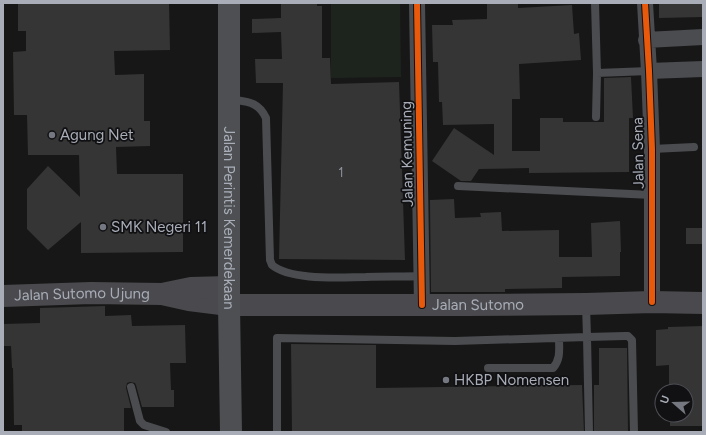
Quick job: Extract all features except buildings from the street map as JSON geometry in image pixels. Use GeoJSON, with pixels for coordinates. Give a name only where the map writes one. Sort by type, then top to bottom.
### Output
{"type":"FeatureCollection","features":[{"type":"Feature","properties":{"kind":"main road","name":"Jalan Perintis Kemerdekaan"},"geometry":{"type":"LineString","coordinates":[[229,3],[229,296],[231,432]]}},
{"type":"Feature","properties":{"kind":"main road","name":"Jalan Sutomo Ujung"},"geometry":{"type":"LineString","coordinates":[[3,296],[91,293],[162,294],[189,300],[229,296]]}},
{"type":"Feature","properties":{"kind":"main road","name":"Jalan Sutomo"},"geometry":{"type":"LineString","coordinates":[[229,296],[422,305],[652,302],[703,303]]}},
{"type":"Feature","properties":{"kind":"street","name":"Jalan Kemuning"},"geometry":{"type":"LineString","coordinates":[[417,3],[422,305]]}},
{"type":"Feature","properties":{"kind":"street","name":"Jalan Sena"},"geometry":{"type":"LineString","coordinates":[[645,3],[646,40],[650,71],[652,149],[652,302]]}},
{"type":"Feature","properties":{"kind":"street"},"geometry":{"type":"LineString","coordinates":[[646,40],[703,37]]}},
{"type":"Feature","properties":{"kind":"street"},"geometry":{"type":"LineString","coordinates":[[650,71],[703,69]]}},
{"type":"Feature","properties":{"kind":"lane"},"geometry":{"type":"LineString","coordinates":[[595,3],[597,73],[596,117]]}},
{"type":"Feature","properties":{"kind":"lane"},"geometry":{"type":"LineString","coordinates":[[597,73],[650,71]]}},
{"type":"Feature","properties":{"kind":"lane"},"geometry":{"type":"LineString","coordinates":[[230,99],[249,102],[256,105],[263,111],[266,118],[270,260],[272,265],[282,270],[308,276],[422,276]]}},
{"type":"Feature","properties":{"kind":"lane"},"geometry":{"type":"LineString","coordinates":[[652,149],[694,147]]}},
{"type":"Feature","properties":{"kind":"lane"},"geometry":{"type":"LineString","coordinates":[[458,186],[652,195]]}},
{"type":"Feature","properties":{"kind":"lane"},"geometry":{"type":"LineString","coordinates":[[586,304],[589,432]]}},
{"type":"Feature","properties":{"kind":"lane"},"geometry":{"type":"LineString","coordinates":[[277,432],[277,338],[455,341],[628,336],[632,340],[634,432]]}},
{"type":"Feature","properties":{"kind":"lane"},"geometry":{"type":"LineString","coordinates":[[488,368],[553,368],[557,364],[559,358],[559,338]]}},
{"type":"Feature","properties":{"kind":"lane"},"geometry":{"type":"LineString","coordinates":[[131,387],[140,421],[144,425],[166,432]]}},
{"type":"Feature","properties":{"kind":"shaded area"},"geometry":{"type":"Polygon","coordinates":[[[331,3],[400,3],[401,77],[331,78],[331,3]]]}},
{"type":"Feature","properties":{"kind":"cycle path"},"geometry":{"type":"LineString","coordinates":[[417,3],[422,305]]}},
{"type":"Feature","properties":{"kind":"cycle path"},"geometry":{"type":"LineString","coordinates":[[645,3],[652,149],[652,302]]}},
{"type":"Feature","properties":{"kind":"place","name":"Agung Net"},"geometry":{"type":"Point","coordinates":[52,135]}},
{"type":"Feature","properties":{"kind":"place","name":"SMK Negeri 11"},"geometry":{"type":"Point","coordinates":[103,227]}},
{"type":"Feature","properties":{"kind":"place","name":"HKBP Nomensen"},"geometry":{"type":"Point","coordinates":[446,380]}}]}
